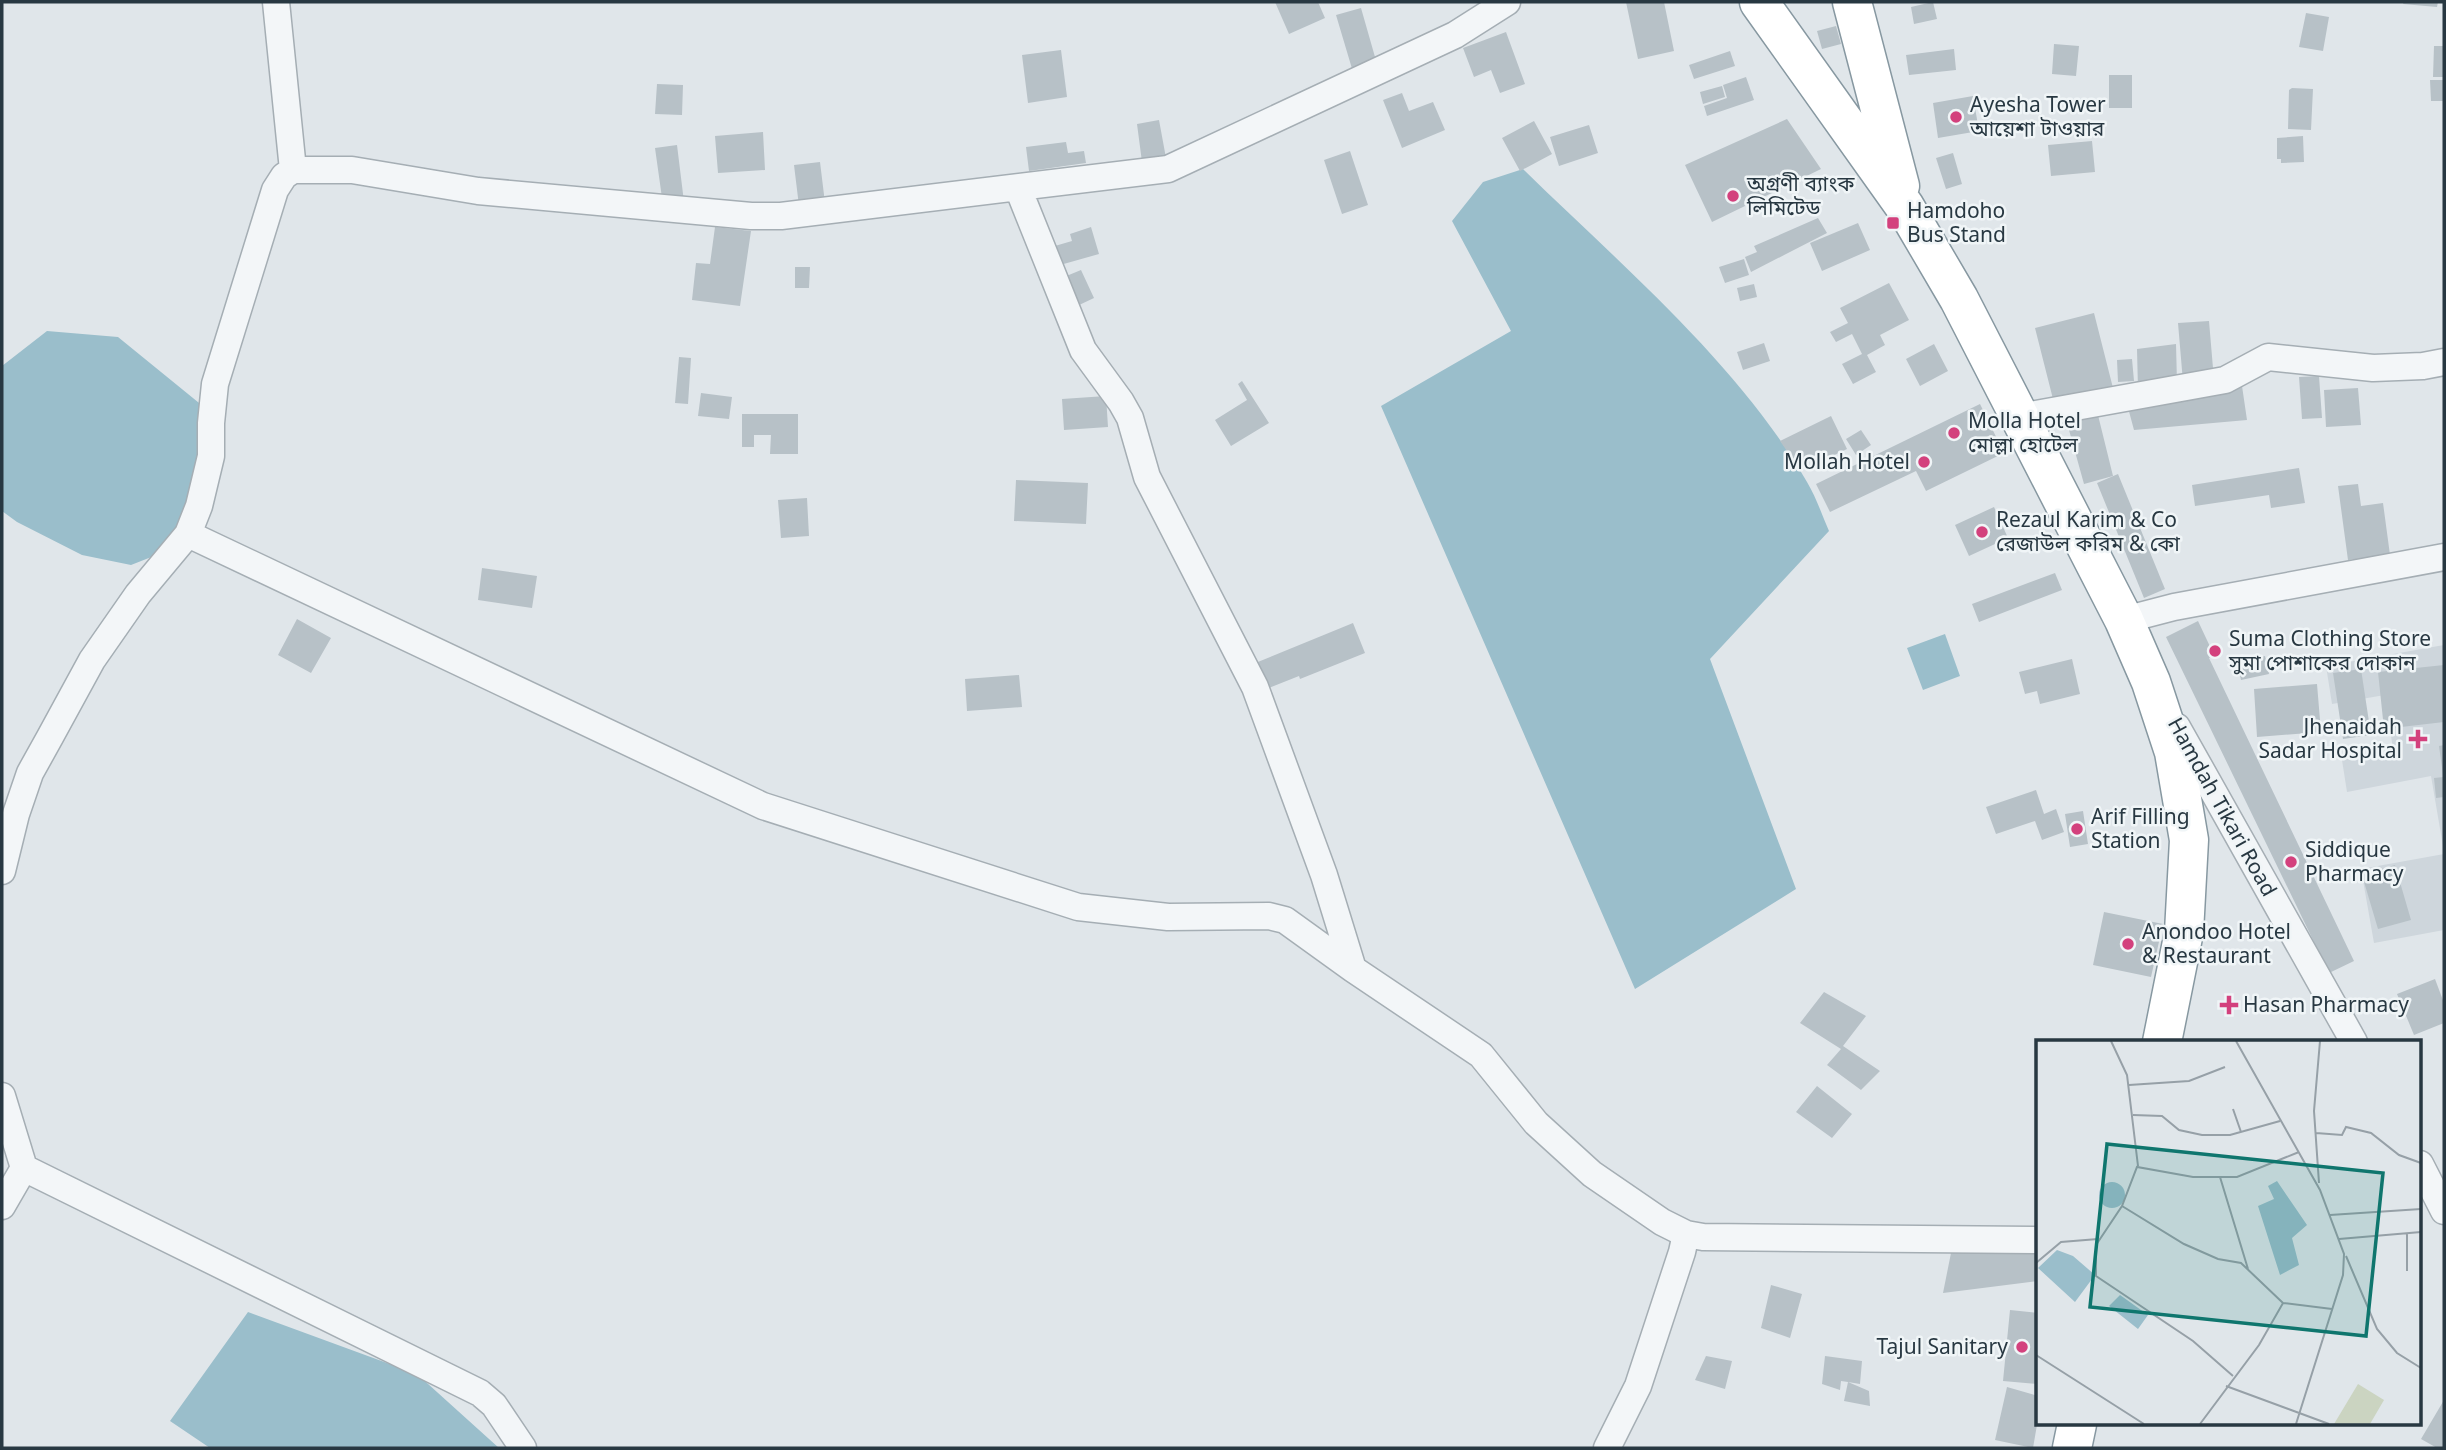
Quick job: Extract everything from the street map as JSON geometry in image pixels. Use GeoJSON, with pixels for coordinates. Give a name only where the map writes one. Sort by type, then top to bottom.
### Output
{"type":"FeatureCollection","features":[{"type":"Feature","properties":{"kind":"highway"},"geometry":{"type":"LineString","coordinates":[[1759,2],[1905,207],[1959,299],[2124,620],[2151,682],[2174,752],[2189,840],[2184,932],[2162,1040]]}},
{"type":"Feature","properties":{"kind":"highway"},"geometry":{"type":"LineString","coordinates":[[1852,2],[1905,207]]}},
{"type":"Feature","properties":{"kind":"highway"},"geometry":{"type":"LineString","coordinates":[[2072,1448],[2077,1426]]}},
{"type":"Feature","properties":{"kind":"street"},"geometry":{"type":"LineString","coordinates":[[276,2],[293,170]]}},
{"type":"Feature","properties":{"kind":"street"},"geometry":{"type":"LineString","coordinates":[[2,871],[5,843],[30,774],[92,660],[138,594],[188,534],[199,506],[211,456],[215,384],[275,190],[284,176],[293,170],[352,170],[478,191],[751,216],[781,216],[1168,169],[1455,35],[1507,2]]}},
{"type":"Feature","properties":{"kind":"street"},"geometry":{"type":"LineString","coordinates":[[1018,188],[1083,350],[1121,401],[1130,418],[1147,477],[1255,687],[1324,875],[1353,969]]}},
{"type":"Feature","properties":{"kind":"street"},"geometry":{"type":"LineString","coordinates":[[2020,417],[2225,380],[2268,357],[2373,368],[2423,366],[2444,362]]}},
{"type":"Feature","properties":{"kind":"street"},"geometry":{"type":"LineString","coordinates":[[188,534],[763,806],[1078,907],[1168,917],[1269,916],[1285,920],[1482,1055],[1536,1123],[1592,1174],[1662,1222],[1686,1234],[1703,1237],[2036,1240]]}},
{"type":"Feature","properties":{"kind":"street"},"geometry":{"type":"LineString","coordinates":[[2124,620],[2174,607],[2444,556]]}},
{"type":"Feature","properties":{"kind":"street","name":"Hamdah Tikari Road"},"geometry":{"type":"LineString","coordinates":[[2151,682],[2353,1040]]}},
{"type":"Feature","properties":{"kind":"street"},"geometry":{"type":"LineString","coordinates":[[2,1096],[24,1168],[480,1392],[494,1405],[523,1448]]}},
{"type":"Feature","properties":{"kind":"street"},"geometry":{"type":"LineString","coordinates":[[2,1206],[24,1168]]}},
{"type":"Feature","properties":{"kind":"street"},"geometry":{"type":"LineString","coordinates":[[2422,1168],[2444,1211]]}},
{"type":"Feature","properties":{"kind":"street"},"geometry":{"type":"LineString","coordinates":[[1607,1448],[1639,1386],[1686,1234]]}},
{"type":"Feature","properties":{"kind":"shaded area","name":"Jhenaidah Sadar Hospital"},"geometry":{"type":"Polygon","coordinates":[[[2444,645],[2444,852],[2431,776],[2347,792],[2342,760],[2393,749],[2385,695],[2332,704],[2326,666],[2444,645]]]}},
{"type":"Feature","properties":{"kind":"shaded area"},"geometry":{"type":"Polygon","coordinates":[[[2444,854],[2444,930],[2374,943],[2361,869],[2444,854]]]}},
{"type":"Feature","properties":{"kind":"water"},"geometry":{"type":"Polygon","coordinates":[[[1523,169],[1676,317],[1747,396],[1779,438],[1807,482],[1829,531],[1710,659],[1796,889],[1635,989],[1381,406],[1511,331],[1452,221],[1483,182],[1523,169]]]}},
{"type":"Feature","properties":{"kind":"water"},"geometry":{"type":"Polygon","coordinates":[[[47,331],[118,337],[204,407],[209,451],[187,521],[164,552],[131,565],[82,555],[17,522],[2,511],[2,366],[47,331]]]}},
{"type":"Feature","properties":{"kind":"water"},"geometry":{"type":"Polygon","coordinates":[[[1945,634],[1960,676],[1923,690],[1907,648],[1945,634]]]}},
{"type":"Feature","properties":{"kind":"water"},"geometry":{"type":"Polygon","coordinates":[[[248,1312],[417,1374],[499,1448],[210,1448],[170,1421],[248,1312]]]}},
{"type":"Feature","properties":{"kind":"building"},"geometry":{"type":"Polygon","coordinates":[[[1275,2],[1318,2],[1325,18],[1289,34],[1275,2]]]}},
{"type":"Feature","properties":{"kind":"building"},"geometry":{"type":"Polygon","coordinates":[[[1626,2],[1664,2],[1674,51],[1638,59],[1626,2]]]}},
{"type":"Feature","properties":{"kind":"building"},"geometry":{"type":"Polygon","coordinates":[[[1933,2],[1937,19],[1914,24],[1911,7],[1933,2]]]}},
{"type":"Feature","properties":{"kind":"building"},"geometry":{"type":"Polygon","coordinates":[[[2438,2],[2437,7],[2403,4],[2438,2]]]}},
{"type":"Feature","properties":{"kind":"building"},"geometry":{"type":"Polygon","coordinates":[[[1361,8],[1377,64],[1353,72],[1336,15],[1361,8]]]}},
{"type":"Feature","properties":{"kind":"building"},"geometry":{"type":"Polygon","coordinates":[[[2306,13],[2329,17],[2323,51],[2299,47],[2306,13]]]}},
{"type":"Feature","properties":{"kind":"building"},"geometry":{"type":"Polygon","coordinates":[[[1836,26],[1841,44],[1822,49],[1817,31],[1836,26]]]}},
{"type":"Feature","properties":{"kind":"building"},"geometry":{"type":"Polygon","coordinates":[[[1506,32],[1525,84],[1500,93],[1491,70],[1474,77],[1463,48],[1506,32]]]}},
{"type":"Feature","properties":{"kind":"building"},"geometry":{"type":"Polygon","coordinates":[[[2054,44],[2079,46],[2076,76],[2052,74],[2054,44]]]}},
{"type":"Feature","properties":{"kind":"building"},"geometry":{"type":"Polygon","coordinates":[[[2434,46],[2444,46],[2444,77],[2433,77],[2434,46]]]}},
{"type":"Feature","properties":{"kind":"building"},"geometry":{"type":"Polygon","coordinates":[[[1954,49],[1956,70],[1909,75],[1906,55],[1954,49]]]}},
{"type":"Feature","properties":{"kind":"building"},"geometry":{"type":"Polygon","coordinates":[[[1061,50],[1067,97],[1028,103],[1022,55],[1061,50]]]}},
{"type":"Feature","properties":{"kind":"building"},"geometry":{"type":"Polygon","coordinates":[[[1730,51],[1735,66],[1694,79],[1689,65],[1730,51]]]}},
{"type":"Feature","properties":{"kind":"building"},"geometry":{"type":"Polygon","coordinates":[[[2109,75],[2132,75],[2132,108],[2109,108],[2109,75]]]}},
{"type":"Feature","properties":{"kind":"building"},"geometry":{"type":"Polygon","coordinates":[[[1746,77],[1754,100],[1707,116],[1704,106],[1727,98],[1723,85],[1746,77]]]}},
{"type":"Feature","properties":{"kind":"building"},"geometry":{"type":"Polygon","coordinates":[[[2430,80],[2444,80],[2444,101],[2431,101],[2430,80]]]}},
{"type":"Feature","properties":{"kind":"building"},"geometry":{"type":"Polygon","coordinates":[[[657,84],[683,85],[682,115],[655,114],[657,84]]]}},
{"type":"Feature","properties":{"kind":"building"},"geometry":{"type":"Polygon","coordinates":[[[1722,86],[1725,97],[1703,104],[1700,92],[1722,86]]]}},
{"type":"Feature","properties":{"kind":"building"},"geometry":{"type":"Polygon","coordinates":[[[2313,89],[2311,130],[2288,129],[2289,90],[2313,89]]]}},
{"type":"Feature","properties":{"kind":"building"},"geometry":{"type":"Polygon","coordinates":[[[1402,93],[1409,111],[1433,102],[1445,130],[1402,148],[1383,100],[1402,93]]]}},
{"type":"Feature","properties":{"kind":"building","name":"Ayesha Tower আয়েশা টাওয়ার"},"geometry":{"type":"Polygon","coordinates":[[[1973,96],[1979,131],[1938,138],[1933,103],[1973,96]]]}},
{"type":"Feature","properties":{"kind":"building","name":"অগ্রণী ব্যাংক লিমিটেড"},"geometry":{"type":"Polygon","coordinates":[[[1787,119],[1821,169],[1712,222],[1685,165],[1787,119]]]}},
{"type":"Feature","properties":{"kind":"building"},"geometry":{"type":"Polygon","coordinates":[[[1159,120],[1166,158],[1142,162],[1137,124],[1159,120]]]}},
{"type":"Feature","properties":{"kind":"building"},"geometry":{"type":"Polygon","coordinates":[[[1534,121],[1552,154],[1520,171],[1502,138],[1534,121]]]}},
{"type":"Feature","properties":{"kind":"building"},"geometry":{"type":"Polygon","coordinates":[[[1589,125],[1598,153],[1559,166],[1550,137],[1589,125]]]}},
{"type":"Feature","properties":{"kind":"building"},"geometry":{"type":"Polygon","coordinates":[[[763,132],[765,170],[718,173],[715,136],[763,132]]]}},
{"type":"Feature","properties":{"kind":"building"},"geometry":{"type":"Polygon","coordinates":[[[2303,136],[2304,162],[2281,163],[2281,159],[2277,159],[2277,138],[2303,136]]]}},
{"type":"Feature","properties":{"kind":"building"},"geometry":{"type":"Polygon","coordinates":[[[2092,141],[2095,172],[2051,176],[2048,145],[2092,141]]]}},
{"type":"Feature","properties":{"kind":"building"},"geometry":{"type":"Polygon","coordinates":[[[1066,142],[1068,153],[1084,151],[1086,163],[1029,171],[1026,147],[1066,142]]]}},
{"type":"Feature","properties":{"kind":"building"},"geometry":{"type":"Polygon","coordinates":[[[677,145],[684,202],[663,205],[655,148],[677,145]]]}},
{"type":"Feature","properties":{"kind":"building"},"geometry":{"type":"Polygon","coordinates":[[[1350,151],[1368,205],[1342,214],[1324,160],[1350,151]]]}},
{"type":"Feature","properties":{"kind":"building"},"geometry":{"type":"Polygon","coordinates":[[[1953,153],[1962,184],[1946,189],[1936,158],[1953,153]]]}},
{"type":"Feature","properties":{"kind":"building"},"geometry":{"type":"Polygon","coordinates":[[[820,162],[825,203],[799,206],[794,165],[820,162]]]}},
{"type":"Feature","properties":{"kind":"building"},"geometry":{"type":"Polygon","coordinates":[[[1818,218],[1827,233],[1751,272],[1745,257],[1757,252],[1754,246],[1818,218]]]}},
{"type":"Feature","properties":{"kind":"building"},"geometry":{"type":"Polygon","coordinates":[[[1858,223],[1870,250],[1822,271],[1810,243],[1858,223]]]}},
{"type":"Feature","properties":{"kind":"building"},"geometry":{"type":"Polygon","coordinates":[[[715,227],[751,231],[740,306],[692,300],[696,263],[710,264],[715,227]]]}},
{"type":"Feature","properties":{"kind":"building"},"geometry":{"type":"Polygon","coordinates":[[[1091,227],[1099,254],[1053,267],[1048,248],[1072,241],[1070,234],[1091,227]]]}},
{"type":"Feature","properties":{"kind":"building"},"geometry":{"type":"Polygon","coordinates":[[[1744,259],[1749,275],[1725,283],[1719,267],[1744,259]]]}},
{"type":"Feature","properties":{"kind":"building"},"geometry":{"type":"Polygon","coordinates":[[[795,267],[810,267],[809,288],[795,288],[795,267]]]}},
{"type":"Feature","properties":{"kind":"building"},"geometry":{"type":"Polygon","coordinates":[[[1081,270],[1094,298],[1077,306],[1064,277],[1081,270]]]}},
{"type":"Feature","properties":{"kind":"building"},"geometry":{"type":"Polygon","coordinates":[[[1889,283],[1909,320],[1880,335],[1885,345],[1867,355],[1876,372],[1853,384],[1842,364],[1862,354],[1852,334],[1836,342],[1830,332],[1848,323],[1840,308],[1889,283]]]}},
{"type":"Feature","properties":{"kind":"building"},"geometry":{"type":"Polygon","coordinates":[[[1754,284],[1757,297],[1740,301],[1737,288],[1754,284]]]}},
{"type":"Feature","properties":{"kind":"building"},"geometry":{"type":"Polygon","coordinates":[[[2094,313],[2113,388],[2054,403],[2035,328],[2094,313]]]}},
{"type":"Feature","properties":{"kind":"building"},"geometry":{"type":"Polygon","coordinates":[[[2209,321],[2214,380],[2183,382],[2178,323],[2209,321]]]}},
{"type":"Feature","properties":{"kind":"building"},"geometry":{"type":"Polygon","coordinates":[[[1764,343],[1770,361],[1743,370],[1737,352],[1764,343]]]}},
{"type":"Feature","properties":{"kind":"building"},"geometry":{"type":"Polygon","coordinates":[[[1934,344],[1948,371],[1920,386],[1906,359],[1934,344]]]}},
{"type":"Feature","properties":{"kind":"building"},"geometry":{"type":"Polygon","coordinates":[[[2176,344],[2177,383],[2138,390],[2137,349],[2176,344]]]}},
{"type":"Feature","properties":{"kind":"building"},"geometry":{"type":"Polygon","coordinates":[[[679,357],[691,358],[688,404],[675,403],[679,357]]]}},
{"type":"Feature","properties":{"kind":"building"},"geometry":{"type":"Polygon","coordinates":[[[2132,359],[2134,381],[2118,382],[2117,360],[2132,359]]]}},
{"type":"Feature","properties":{"kind":"building"},"geometry":{"type":"Polygon","coordinates":[[[2319,376],[2322,418],[2302,419],[2299,377],[2319,376]]]}},
{"type":"Feature","properties":{"kind":"building"},"geometry":{"type":"Polygon","coordinates":[[[1242,381],[1269,423],[1231,446],[1215,420],[1247,400],[1238,384],[1242,381]]]}},
{"type":"Feature","properties":{"kind":"building"},"geometry":{"type":"Polygon","coordinates":[[[2242,386],[2247,420],[2134,430],[2127,404],[2242,386]]]}},
{"type":"Feature","properties":{"kind":"building"},"geometry":{"type":"Polygon","coordinates":[[[2358,388],[2361,425],[2326,427],[2324,390],[2358,388]]]}},
{"type":"Feature","properties":{"kind":"building"},"geometry":{"type":"Polygon","coordinates":[[[701,393],[732,397],[729,419],[698,416],[701,393]]]}},
{"type":"Feature","properties":{"kind":"building"},"geometry":{"type":"Polygon","coordinates":[[[1106,396],[1108,427],[1064,430],[1062,399],[1106,396]]]}},
{"type":"Feature","properties":{"kind":"building","name":"Mollah Hotel"},"geometry":{"type":"Polygon","coordinates":[[[1980,404],[2004,453],[1926,491],[1916,471],[1830,512],[1816,484],[1980,404]]]}},
{"type":"Feature","properties":{"kind":"building"},"geometry":{"type":"Polygon","coordinates":[[[2096,407],[2113,476],[2084,484],[2064,412],[2096,407]]]}},
{"type":"Feature","properties":{"kind":"building"},"geometry":{"type":"Polygon","coordinates":[[[742,414],[798,414],[798,454],[770,454],[771,435],[754,435],[754,447],[742,447],[742,414]]]}},
{"type":"Feature","properties":{"kind":"building"},"geometry":{"type":"Polygon","coordinates":[[[1831,416],[1847,449],[1824,460],[1820,453],[1796,464],[1780,441],[1831,416]]]}},
{"type":"Feature","properties":{"kind":"building"},"geometry":{"type":"Polygon","coordinates":[[[1861,430],[1871,445],[1856,455],[1846,439],[1861,430]]]}},
{"type":"Feature","properties":{"kind":"building"},"geometry":{"type":"Polygon","coordinates":[[[2299,468],[2305,503],[2271,508],[2269,495],[2195,506],[2192,485],[2299,468]]]}},
{"type":"Feature","properties":{"kind":"building"},"geometry":{"type":"Polygon","coordinates":[[[2118,474],[2165,589],[2144,598],[2097,483],[2118,474]]]}},
{"type":"Feature","properties":{"kind":"building"},"geometry":{"type":"Polygon","coordinates":[[[1016,480],[1088,483],[1086,524],[1014,521],[1016,480]]]}},
{"type":"Feature","properties":{"kind":"building"},"geometry":{"type":"Polygon","coordinates":[[[2358,484],[2361,506],[2383,503],[2390,555],[2348,560],[2338,486],[2358,484]]]}},
{"type":"Feature","properties":{"kind":"building"},"geometry":{"type":"Polygon","coordinates":[[[807,498],[809,536],[781,538],[778,500],[807,498]]]}},
{"type":"Feature","properties":{"kind":"building","name":"Rezaul Karim & Co রেজাউল করিম & কো"},"geometry":{"type":"Polygon","coordinates":[[[1994,507],[2008,538],[1969,556],[1955,525],[1994,507]]]}},
{"type":"Feature","properties":{"kind":"building"},"geometry":{"type":"Polygon","coordinates":[[[482,568],[537,576],[532,608],[478,600],[482,568]]]}},
{"type":"Feature","properties":{"kind":"building"},"geometry":{"type":"Polygon","coordinates":[[[2055,573],[2062,590],[1979,622],[1972,604],[2055,573]]]}},
{"type":"Feature","properties":{"kind":"building"},"geometry":{"type":"Polygon","coordinates":[[[297,619],[331,638],[311,673],[278,655],[297,619]]]}},
{"type":"Feature","properties":{"kind":"building","name":"Siddique Pharmacy"},"geometry":{"type":"Polygon","coordinates":[[[2198,621],[2214,655],[2209,658],[2354,961],[2329,973],[2166,637],[2198,621]]]}},
{"type":"Feature","properties":{"kind":"building"},"geometry":{"type":"Polygon","coordinates":[[[1353,623],[1365,653],[1259,692],[1248,666],[1353,623]]]}},
{"type":"Feature","properties":{"kind":"building"},"geometry":{"type":"Polygon","coordinates":[[[2265,656],[2269,674],[2241,680],[2237,662],[2265,656]]]}},
{"type":"Feature","properties":{"kind":"building"},"geometry":{"type":"Polygon","coordinates":[[[2072,659],[2080,694],[2040,704],[2037,691],[2025,694],[2019,672],[2072,659]]]}},
{"type":"Feature","properties":{"kind":"building"},"geometry":{"type":"Polygon","coordinates":[[[2444,665],[2444,722],[2384,729],[2378,672],[2444,665]]]}},
{"type":"Feature","properties":{"kind":"building"},"geometry":{"type":"Polygon","coordinates":[[[2361,669],[2371,735],[2343,739],[2333,673],[2361,669]]]}},
{"type":"Feature","properties":{"kind":"building"},"geometry":{"type":"Polygon","coordinates":[[[1019,675],[1022,707],[967,711],[965,679],[1019,675]]]}},
{"type":"Feature","properties":{"kind":"building"},"geometry":{"type":"Polygon","coordinates":[[[2317,684],[2321,732],[2257,737],[2254,689],[2317,684]]]}},
{"type":"Feature","properties":{"kind":"building"},"geometry":{"type":"Polygon","coordinates":[[[2444,745],[2444,775],[2443,775],[2439,746],[2444,745]]]}},
{"type":"Feature","properties":{"kind":"building"},"geometry":{"type":"Polygon","coordinates":[[[2444,777],[2444,797],[2436,798],[2434,778],[2444,777]]]}},
{"type":"Feature","properties":{"kind":"building"},"geometry":{"type":"Polygon","coordinates":[[[2036,790],[2044,814],[2056,809],[2064,832],[2042,840],[2035,821],[1996,834],[1986,807],[2036,790]]]}},
{"type":"Feature","properties":{"kind":"building","name":"Arif Filling Station"},"geometry":{"type":"Polygon","coordinates":[[[2083,811],[2088,844],[2070,847],[2065,814],[2083,811]]]}},
{"type":"Feature","properties":{"kind":"building"},"geometry":{"type":"Polygon","coordinates":[[[2395,865],[2411,920],[2378,929],[2362,875],[2395,865]]]}},
{"type":"Feature","properties":{"kind":"building","name":"Anondoo Hotel & Restaurant"},"geometry":{"type":"Polygon","coordinates":[[[2104,912],[2163,924],[2151,977],[2093,965],[2104,912]]]}},
{"type":"Feature","properties":{"kind":"building"},"geometry":{"type":"Polygon","coordinates":[[[2435,979],[2444,1003],[2444,1023],[2414,1035],[2397,994],[2435,979]]]}},
{"type":"Feature","properties":{"kind":"building"},"geometry":{"type":"Polygon","coordinates":[[[1824,992],[1866,1016],[1843,1046],[1880,1071],[1861,1090],[1827,1065],[1841,1049],[1800,1023],[1824,992]]]}},
{"type":"Feature","properties":{"kind":"building"},"geometry":{"type":"Polygon","coordinates":[[[1817,1086],[1852,1114],[1832,1138],[1796,1112],[1817,1086]]]}},
{"type":"Feature","properties":{"kind":"building"},"geometry":{"type":"Polygon","coordinates":[[[2036,1250],[2036,1281],[1943,1293],[1951,1253],[2036,1250]]]}},
{"type":"Feature","properties":{"kind":"building"},"geometry":{"type":"Polygon","coordinates":[[[1771,1285],[1802,1294],[1790,1338],[1761,1328],[1771,1285]]]}},
{"type":"Feature","properties":{"kind":"building","name":"Tajul Sanitary"},"geometry":{"type":"Polygon","coordinates":[[[2010,1310],[2036,1313],[2036,1384],[2003,1381],[2010,1310]]]}},
{"type":"Feature","properties":{"kind":"building"},"geometry":{"type":"Polygon","coordinates":[[[1706,1356],[1732,1361],[1725,1389],[1695,1380],[1706,1356]]]}},
{"type":"Feature","properties":{"kind":"building"},"geometry":{"type":"Polygon","coordinates":[[[1825,1356],[1862,1361],[1860,1384],[1841,1381],[1840,1390],[1822,1384],[1825,1356]]]}},
{"type":"Feature","properties":{"kind":"building"},"geometry":{"type":"Polygon","coordinates":[[[1848,1382],[1869,1391],[1870,1406],[1844,1401],[1848,1382]]]}},
{"type":"Feature","properties":{"kind":"building"},"geometry":{"type":"Polygon","coordinates":[[[2007,1387],[2036,1395],[2037,1426],[2033,1448],[1995,1440],[2007,1387]]]}},
{"type":"Feature","properties":{"kind":"building"},"geometry":{"type":"Polygon","coordinates":[[[2444,1400],[2444,1448],[2437,1448],[2421,1439],[2444,1400]]]}},
{"type":"Feature","properties":{"kind":"place","name":"Ayesha Tower আয়েশা টাওয়ার"},"geometry":{"type":"Point","coordinates":[1956,117]}},
{"type":"Feature","properties":{"kind":"place","name":"অগ্রণী ব্যাংক লিমিটেড"},"geometry":{"type":"Point","coordinates":[1733,196]}},
{"type":"Feature","properties":{"kind":"place","name":"Hamdoho Bus Stand"},"geometry":{"type":"Point","coordinates":[1893,223]}},
{"type":"Feature","properties":{"kind":"place","name":"Molla Hotel মোল্লা হোটেল"},"geometry":{"type":"Point","coordinates":[1954,433]}},
{"type":"Feature","properties":{"kind":"place","name":"Mollah Hotel"},"geometry":{"type":"Point","coordinates":[1924,462]}},
{"type":"Feature","properties":{"kind":"place","name":"Rezaul Karim & Co রেজাউল করিম & কো"},"geometry":{"type":"Point","coordinates":[1982,532]}},
{"type":"Feature","properties":{"kind":"place","name":"Suma Clothing Store সুমা পোশাকের দোকান"},"geometry":{"type":"Point","coordinates":[2215,651]}},
{"type":"Feature","properties":{"kind":"place","name":"Jhenaidah Sadar Hospital"},"geometry":{"type":"Point","coordinates":[2418,739]}},
{"type":"Feature","properties":{"kind":"place","name":"Arif Filling Station"},"geometry":{"type":"Point","coordinates":[2077,829]}},
{"type":"Feature","properties":{"kind":"place","name":"Siddique Pharmacy"},"geometry":{"type":"Point","coordinates":[2291,862]}},
{"type":"Feature","properties":{"kind":"place","name":"Anondoo Hotel & Restaurant"},"geometry":{"type":"Point","coordinates":[2128,944]}},
{"type":"Feature","properties":{"kind":"place","name":"Hasan Pharmacy"},"geometry":{"type":"Point","coordinates":[2229,1005]}},
{"type":"Feature","properties":{"kind":"place","name":"Tajul Sanitary"},"geometry":{"type":"Point","coordinates":[2022,1347]}}]}
